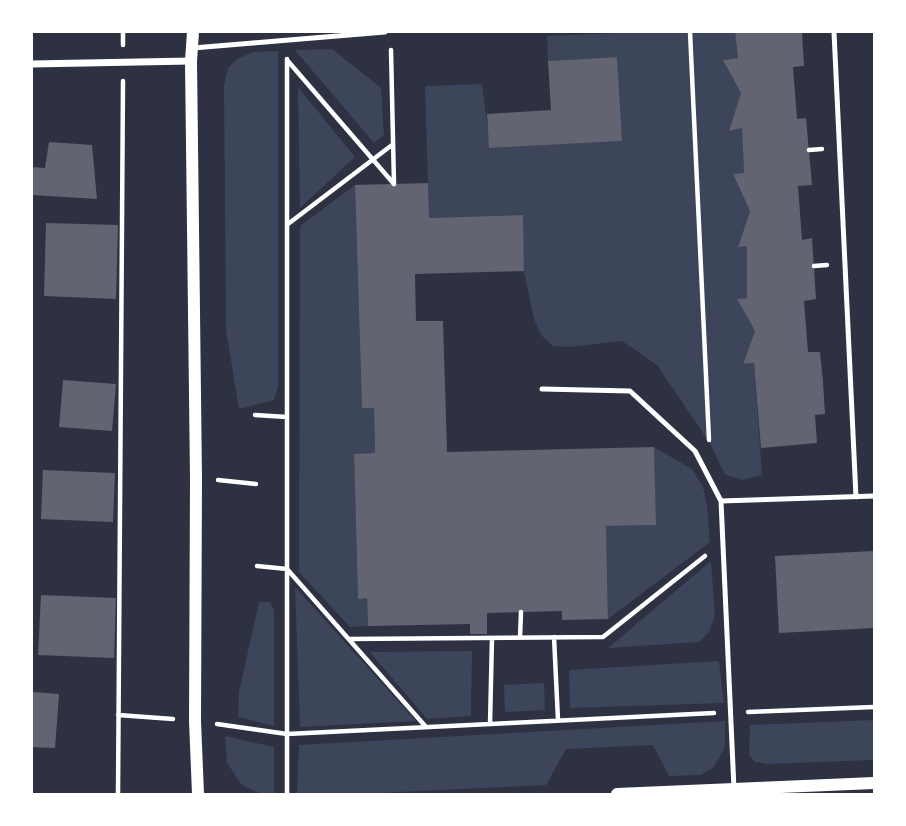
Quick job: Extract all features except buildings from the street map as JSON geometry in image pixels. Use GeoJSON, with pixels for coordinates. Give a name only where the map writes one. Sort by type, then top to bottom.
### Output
{"type":"FeatureCollection","features":[{"type":"Feature","properties":{"kind":"street"},"geometry":{"type":"LineString","coordinates":[[193,32],[195,721],[198,794]]}},
{"type":"Feature","properties":{"kind":"street"},"geometry":{"type":"LineString","coordinates":[[32,64],[123,62],[192,54]]}},
{"type":"Feature","properties":{"kind":"street"},"geometry":{"type":"LineString","coordinates":[[617,794],[874,783]]}},
{"type":"Feature","properties":{"kind":"lane"},"geometry":{"type":"LineString","coordinates":[[192,54],[279,41],[385,32]]}},
{"type":"Feature","properties":{"kind":"lane"},"geometry":{"type":"LineString","coordinates":[[834,32],[856,497]]}},
{"type":"Feature","properties":{"kind":"lane"},"geometry":{"type":"LineString","coordinates":[[542,389],[630,391],[695,451],[721,501],[734,789]]}},
{"type":"Feature","properties":{"kind":"lane"},"geometry":{"type":"LineString","coordinates":[[721,501],[874,496]]}},
{"type":"Feature","properties":{"kind":"path"},"geometry":{"type":"LineString","coordinates":[[118,794],[123,32]]}},
{"type":"Feature","properties":{"kind":"path"},"geometry":{"type":"LineString","coordinates":[[690,32],[711,481]]}},
{"type":"Feature","properties":{"kind":"path"},"geometry":{"type":"LineString","coordinates":[[279,41],[287,60],[394,184],[391,44]]}},
{"type":"Feature","properties":{"kind":"path"},"geometry":{"type":"LineString","coordinates":[[287,60],[287,794]]}},
{"type":"Feature","properties":{"kind":"path"},"geometry":{"type":"LineString","coordinates":[[287,224],[393,144]]}},
{"type":"Feature","properties":{"kind":"path"},"geometry":{"type":"LineString","coordinates":[[255,415],[287,417]]}},
{"type":"Feature","properties":{"kind":"path"},"geometry":{"type":"LineString","coordinates":[[196,478],[256,484]]}},
{"type":"Feature","properties":{"kind":"path"},"geometry":{"type":"LineString","coordinates":[[349,639],[603,637],[723,542]]}},
{"type":"Feature","properties":{"kind":"path"},"geometry":{"type":"LineString","coordinates":[[257,566],[287,569],[426,727]]}},
{"type":"Feature","properties":{"kind":"path"},"geometry":{"type":"LineString","coordinates":[[520,637],[521,612]]}},
{"type":"Feature","properties":{"kind":"path"},"geometry":{"type":"LineString","coordinates":[[554,637],[558,720]]}},
{"type":"Feature","properties":{"kind":"path"},"geometry":{"type":"LineString","coordinates":[[490,724],[492,638]]}},
{"type":"Feature","properties":{"kind":"path"},"geometry":{"type":"LineString","coordinates":[[118,715],[195,721],[287,734],[874,707]]}},
{"type":"Feature","properties":{"kind":"shaded area"},"geometry":{"type":"Polygon","coordinates":[[[735,32],[738,58],[724,60],[741,93],[730,130],[742,128],[744,173],[733,174],[750,211],[738,246],[747,246],[747,298],[737,299],[755,331],[743,364],[754,363],[762,475],[743,480],[725,475],[711,445],[657,365],[622,341],[569,347],[553,346],[542,336],[534,319],[524,271],[522,215],[429,218],[425,86],[482,84],[490,148],[621,141],[617,57],[548,61],[547,36],[735,32]]]}},
{"type":"Feature","properties":{"kind":"shaded area"},"geometry":{"type":"Polygon","coordinates":[[[332,49],[381,88],[384,135],[374,143],[295,50],[332,49]]]}},
{"type":"Feature","properties":{"kind":"shaded area"},"geometry":{"type":"Polygon","coordinates":[[[278,51],[278,387],[274,400],[239,409],[226,330],[224,85],[228,68],[237,59],[253,52],[278,51]]]}},
{"type":"Feature","properties":{"kind":"shaded area"},"geometry":{"type":"Polygon","coordinates":[[[298,87],[355,157],[300,208],[298,87]]]}},
{"type":"Feature","properties":{"kind":"shaded area"},"geometry":{"type":"Polygon","coordinates":[[[355,185],[362,408],[374,408],[375,453],[354,454],[358,598],[367,598],[368,626],[350,627],[299,572],[300,226],[355,185]]]}},
{"type":"Feature","properties":{"kind":"shaded area"},"geometry":{"type":"Polygon","coordinates":[[[654,447],[692,469],[703,487],[710,542],[608,619],[606,526],[655,525],[654,447]]]}},
{"type":"Feature","properties":{"kind":"shaded area"},"geometry":{"type":"Polygon","coordinates":[[[711,561],[715,616],[709,632],[699,642],[608,648],[711,561]]]}},
{"type":"Feature","properties":{"kind":"shaded area"},"geometry":{"type":"Polygon","coordinates":[[[295,587],[416,721],[300,727],[295,587]]]}},
{"type":"Feature","properties":{"kind":"shaded area"},"geometry":{"type":"Polygon","coordinates":[[[259,602],[270,602],[274,610],[274,726],[238,717],[239,692],[259,602]]]}},
{"type":"Feature","properties":{"kind":"shaded area"},"geometry":{"type":"Polygon","coordinates":[[[472,651],[471,716],[427,719],[370,652],[472,651]]]}},
{"type":"Feature","properties":{"kind":"shaded area"},"geometry":{"type":"Polygon","coordinates":[[[719,661],[724,703],[570,708],[569,670],[719,661]]]}},
{"type":"Feature","properties":{"kind":"shaded area"},"geometry":{"type":"Polygon","coordinates":[[[544,683],[545,710],[505,712],[504,685],[544,683]]]}},
{"type":"Feature","properties":{"kind":"shaded area"},"geometry":{"type":"Polygon","coordinates":[[[874,720],[874,760],[767,764],[755,762],[749,755],[750,725],[874,720]]]}},
{"type":"Feature","properties":{"kind":"shaded area"},"geometry":{"type":"Polygon","coordinates":[[[725,721],[725,747],[714,767],[701,775],[669,776],[653,745],[566,749],[546,785],[357,794],[297,794],[299,745],[725,721]]]}},
{"type":"Feature","properties":{"kind":"shaded area"},"geometry":{"type":"Polygon","coordinates":[[[225,736],[274,747],[274,794],[261,794],[242,785],[227,763],[225,736]]]}}]}
